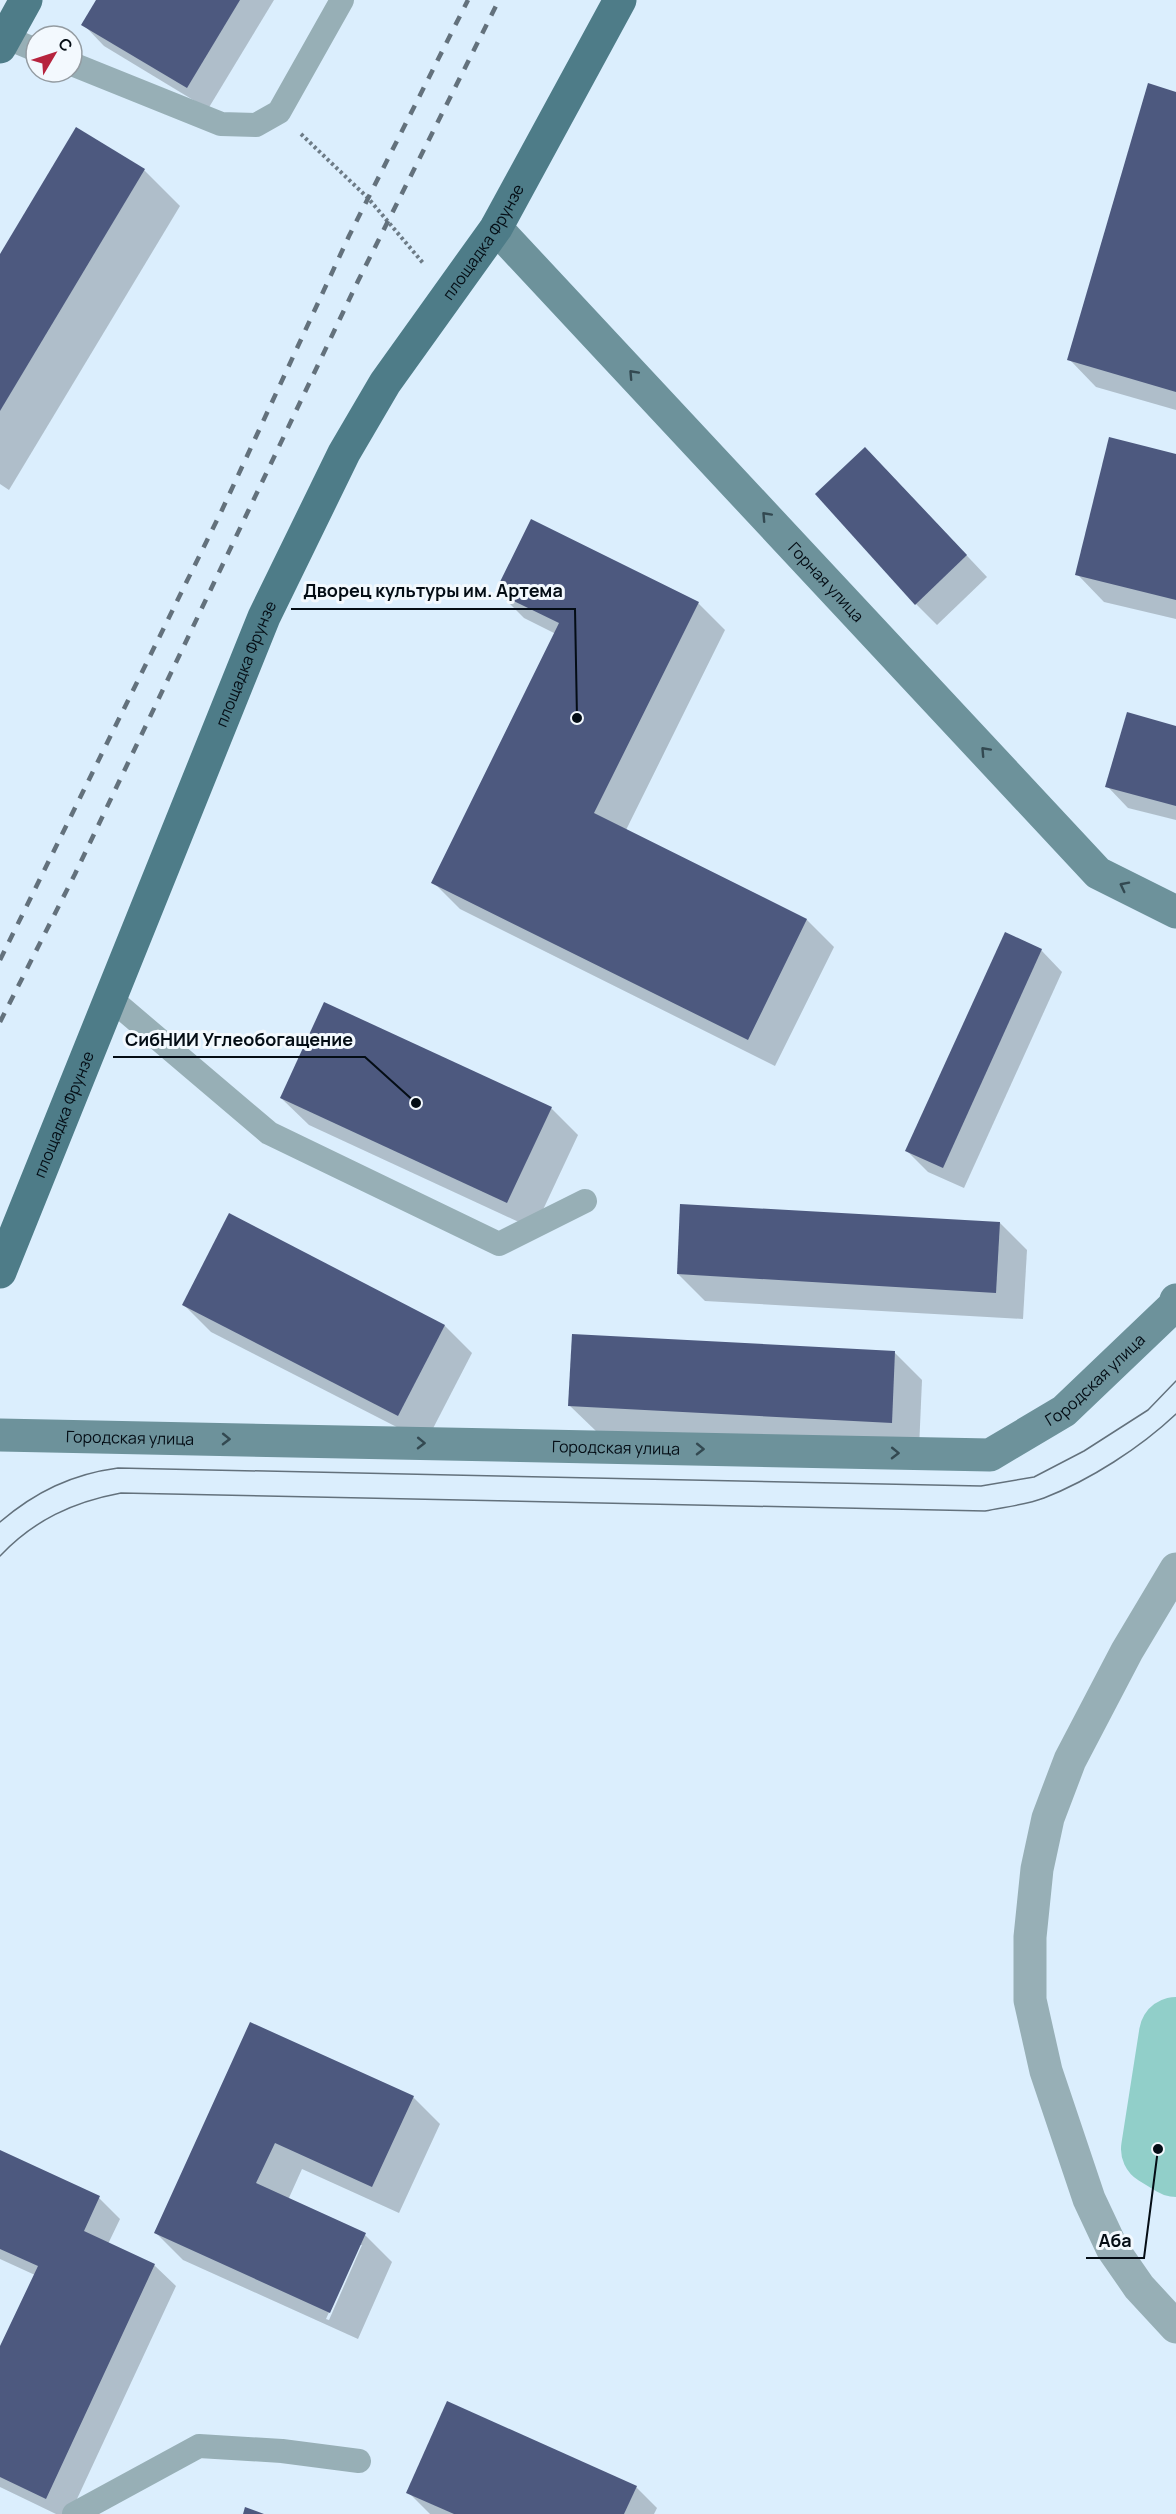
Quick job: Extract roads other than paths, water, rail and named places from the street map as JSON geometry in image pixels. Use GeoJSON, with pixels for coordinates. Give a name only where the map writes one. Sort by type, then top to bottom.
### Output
{"type":"FeatureCollection","features":[{"type":"Feature","properties":{"kind":"main road"},"geometry":{"type":"LineString","coordinates":[[3,42],[26,0]]}},
{"type":"Feature","properties":{"kind":"main road","name":"площадка Фрунзе"},"geometry":{"type":"LineString","coordinates":[[0,1272],[269,607],[344,453],[385,383],[496,228],[620,0]]}},
{"type":"Feature","properties":{"kind":"main road","name":"Горная улица"},"geometry":{"type":"LineString","coordinates":[[496,228],[1098,873],[1176,912]]}},
{"type":"Feature","properties":{"kind":"main road","name":"Городская улица"},"geometry":{"type":"LineString","coordinates":[[0,1435],[990,1455],[1064,1411],[1174,1306],[1176,1300]]}},
{"type":"Feature","properties":{"kind":"street"},"geometry":{"type":"LineString","coordinates":[[1176,1569],[1127,1651],[1070,1760],[1048,1818],[1037,1869],[1030,1937],[1030,2000],[1046,2071],[1089,2199],[1112,2248],[1139,2287],[1176,2327]]}},
{"type":"Feature","properties":{"kind":"lane"},"geometry":{"type":"LineString","coordinates":[[84,69],[221,124],[256,125],[279,112],[342,0]]}},
{"type":"Feature","properties":{"kind":"lane"},"geometry":{"type":"LineString","coordinates":[[3,42],[24,47]]}},
{"type":"Feature","properties":{"kind":"lane"},"geometry":{"type":"LineString","coordinates":[[110,998],[268,1133],[498,1244],[585,1201]]}},
{"type":"Feature","properties":{"kind":"lane"},"geometry":{"type":"LineString","coordinates":[[74,2514],[199,2446],[282,2451],[359,2460]]}},
{"type":"Feature","properties":{"kind":"waterway"},"geometry":{"type":"LineString","coordinates":[[1176,2034],[1158,2149],[1176,2160]]}},
{"type":"Feature","properties":{"kind":"tram line"},"geometry":{"type":"LineString","coordinates":[[0,1522],[13,1511],[55,1486],[85,1475],[118,1468],[981,1486],[1034,1477],[1084,1451],[1148,1410],[1176,1381]]}},
{"type":"Feature","properties":{"kind":"tram line"},"geometry":{"type":"LineString","coordinates":[[0,1556],[26,1532],[55,1514],[71,1507],[121,1493],[985,1511],[1037,1500],[1079,1482],[1131,1451],[1176,1414]]}},
{"type":"Feature","properties":{"kind":"railway"},"geometry":{"type":"LineString","coordinates":[[0,960],[222,510],[349,236],[468,0]]}},
{"type":"Feature","properties":{"kind":"railway"},"geometry":{"type":"LineString","coordinates":[[0,1022],[75,874],[358,281],[499,0]]}},
{"type":"Feature","properties":{"kind":"place","name":"Дворец культуры им. Артема"},"geometry":{"type":"Point","coordinates":[577,718]}},
{"type":"Feature","properties":{"kind":"place","name":"СибНИИ Углеобогащение"},"geometry":{"type":"Point","coordinates":[416,1103]}},
{"type":"Feature","properties":{"kind":"place","name":"Аба"},"geometry":{"type":"Point","coordinates":[1158,2149]}}]}
